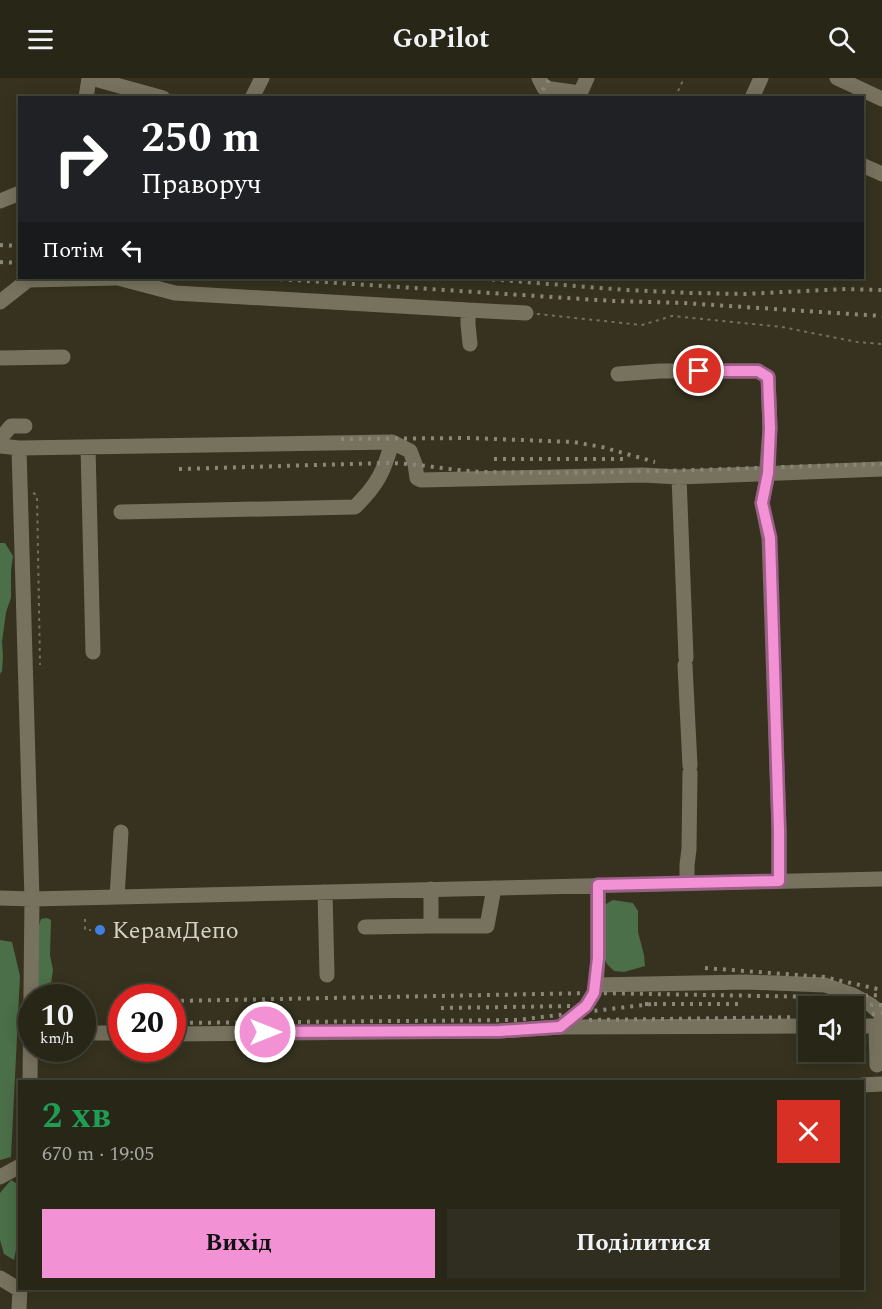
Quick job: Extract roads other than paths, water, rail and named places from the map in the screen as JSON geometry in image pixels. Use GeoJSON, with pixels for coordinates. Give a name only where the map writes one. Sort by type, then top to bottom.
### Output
{"type":"FeatureCollection","features":[{"type":"Feature","properties":{"kind":"lane"},"geometry":{"type":"LineString","coordinates":[[86,96],[90,78],[156,96]]}},
{"type":"Feature","properties":{"kind":"lane"},"geometry":{"type":"LineString","coordinates":[[253,96],[262,78]]}},
{"type":"Feature","properties":{"kind":"lane"},"geometry":{"type":"LineString","coordinates":[[539,78],[544,88],[579,95],[587,78]]}},
{"type":"Feature","properties":{"kind":"lane"},"geometry":{"type":"LineString","coordinates":[[753,96],[761,78]]}},
{"type":"Feature","properties":{"kind":"lane"},"geometry":{"type":"LineString","coordinates":[[837,78],[882,99]]}},
{"type":"Feature","properties":{"kind":"lane"},"geometry":{"type":"LineString","coordinates":[[864,166],[882,174]]}},
{"type":"Feature","properties":{"kind":"lane"},"geometry":{"type":"LineString","coordinates":[[0,201],[18,194]]}},
{"type":"Feature","properties":{"kind":"lane"},"geometry":{"type":"LineString","coordinates":[[0,302],[28,280],[72,279]]}},
{"type":"Feature","properties":{"kind":"lane"},"geometry":{"type":"LineString","coordinates":[[120,279],[175,293],[526,313]]}},
{"type":"Feature","properties":{"kind":"lane"},"geometry":{"type":"LineString","coordinates":[[468,310],[470,344]]}},
{"type":"Feature","properties":{"kind":"lane"},"geometry":{"type":"LineString","coordinates":[[0,358],[63,357]]}},
{"type":"Feature","properties":{"kind":"lane"},"geometry":{"type":"LineString","coordinates":[[618,374],[660,371],[758,371],[768,377],[770,428],[768,473],[762,503],[770,538],[779,881]]}},
{"type":"Feature","properties":{"kind":"lane"},"geometry":{"type":"LineString","coordinates":[[0,439],[11,426],[25,426]]}},
{"type":"Feature","properties":{"kind":"lane"},"geometry":{"type":"LineString","coordinates":[[0,446],[19,448],[392,442],[410,451],[417,478],[422,480],[679,477],[882,469]]}},
{"type":"Feature","properties":{"kind":"lane"},"geometry":{"type":"LineString","coordinates":[[121,512],[355,507],[371,490],[385,466],[392,442]]}},
{"type":"Feature","properties":{"kind":"lane"},"geometry":{"type":"LineString","coordinates":[[88,447],[93,652]]}},
{"type":"Feature","properties":{"kind":"lane"},"geometry":{"type":"LineString","coordinates":[[19,448],[32,899],[31,984]]}},
{"type":"Feature","properties":{"kind":"lane"},"geometry":{"type":"LineString","coordinates":[[679,477],[690,769],[687,883]]}},
{"type":"Feature","properties":{"kind":"lane"},"geometry":{"type":"LineString","coordinates":[[117,897],[121,832]]}},
{"type":"Feature","properties":{"kind":"lane"},"geometry":{"type":"LineString","coordinates":[[0,898],[882,879]]}},
{"type":"Feature","properties":{"kind":"lane"},"geometry":{"type":"LineString","coordinates":[[560,1027],[586,1006],[594,993],[598,958],[598,885]]}},
{"type":"Feature","properties":{"kind":"lane"},"geometry":{"type":"LineString","coordinates":[[365,927],[487,926],[494,888]]}},
{"type":"Feature","properties":{"kind":"lane"},"geometry":{"type":"LineString","coordinates":[[431,889],[431,926]]}},
{"type":"Feature","properties":{"kind":"lane"},"geometry":{"type":"LineString","coordinates":[[325,892],[327,975]]}},
{"type":"Feature","properties":{"kind":"lane"},"geometry":{"type":"LineString","coordinates":[[596,985],[746,982],[825,985],[853,995],[871,1005],[880,1021],[877,1065]]}},
{"type":"Feature","properties":{"kind":"lane"},"geometry":{"type":"LineString","coordinates":[[864,1024],[880,1021]]}},
{"type":"Feature","properties":{"kind":"lane"},"geometry":{"type":"LineString","coordinates":[[186,1034],[500,1031],[560,1027],[798,1026]]}},
{"type":"Feature","properties":{"kind":"lane"},"geometry":{"type":"LineString","coordinates":[[30,1062],[30,1080]]}},
{"type":"Feature","properties":{"kind":"lane"},"geometry":{"type":"LineString","coordinates":[[864,1085],[882,1084]]}},
{"type":"Feature","properties":{"kind":"lane"},"geometry":{"type":"LineString","coordinates":[[0,1177],[18,1167]]}},
{"type":"Feature","properties":{"kind":"lane"},"geometry":{"type":"LineString","coordinates":[[0,1278],[18,1288]]}},
{"type":"Feature","properties":{"kind":"lane"},"geometry":{"type":"LineString","coordinates":[[20,1290],[20,1309]]}},
{"type":"Feature","properties":{"kind":"railway"},"geometry":{"type":"LineString","coordinates":[[539,96],[550,78]]}},
{"type":"Feature","properties":{"kind":"railway"},"geometry":{"type":"LineString","coordinates":[[0,245],[18,246]]}},
{"type":"Feature","properties":{"kind":"railway"},"geometry":{"type":"LineString","coordinates":[[0,262],[18,263]]}},
{"type":"Feature","properties":{"kind":"railway"},"geometry":{"type":"LineString","coordinates":[[277,279],[882,316]]}},
{"type":"Feature","properties":{"kind":"railway"},"geometry":{"type":"LineString","coordinates":[[487,279],[692,293],[744,294],[846,289],[882,290]]}},
{"type":"Feature","properties":{"kind":"railway"},"geometry":{"type":"LineString","coordinates":[[341,439],[469,438],[573,442],[602,447],[655,462]]}},
{"type":"Feature","properties":{"kind":"railway"},"geometry":{"type":"LineString","coordinates":[[494,459],[625,459]]}},
{"type":"Feature","properties":{"kind":"railway"},"geometry":{"type":"LineString","coordinates":[[179,469],[386,463],[477,472],[539,473],[882,464]]}},
{"type":"Feature","properties":{"kind":"railway"},"geometry":{"type":"LineString","coordinates":[[705,968],[824,977],[882,990]]}},
{"type":"Feature","properties":{"kind":"railway"},"geometry":{"type":"LineString","coordinates":[[186,1001],[594,993],[820,997],[882,995]]}},
{"type":"Feature","properties":{"kind":"railway"},"geometry":{"type":"LineString","coordinates":[[645,1004],[738,1004]]}},
{"type":"Feature","properties":{"kind":"railway"},"geometry":{"type":"LineString","coordinates":[[186,1023],[517,1020],[652,1004]]}},
{"type":"Feature","properties":{"kind":"railway"},"geometry":{"type":"LineString","coordinates":[[864,1005],[882,1005]]}},
{"type":"Feature","properties":{"kind":"railway"},"geometry":{"type":"LineString","coordinates":[[441,1008],[573,1006]]}},
{"type":"Feature","properties":{"kind":"railway"},"geometry":{"type":"LineString","coordinates":[[864,1015],[882,1013]]}},
{"type":"Feature","properties":{"kind":"railway"},"geometry":{"type":"LineString","coordinates":[[589,1020],[798,1017]]}},
{"type":"Feature","properties":{"kind":"place","name":"КерамДепо"},"geometry":{"type":"Point","coordinates":[100,930]}}]}
